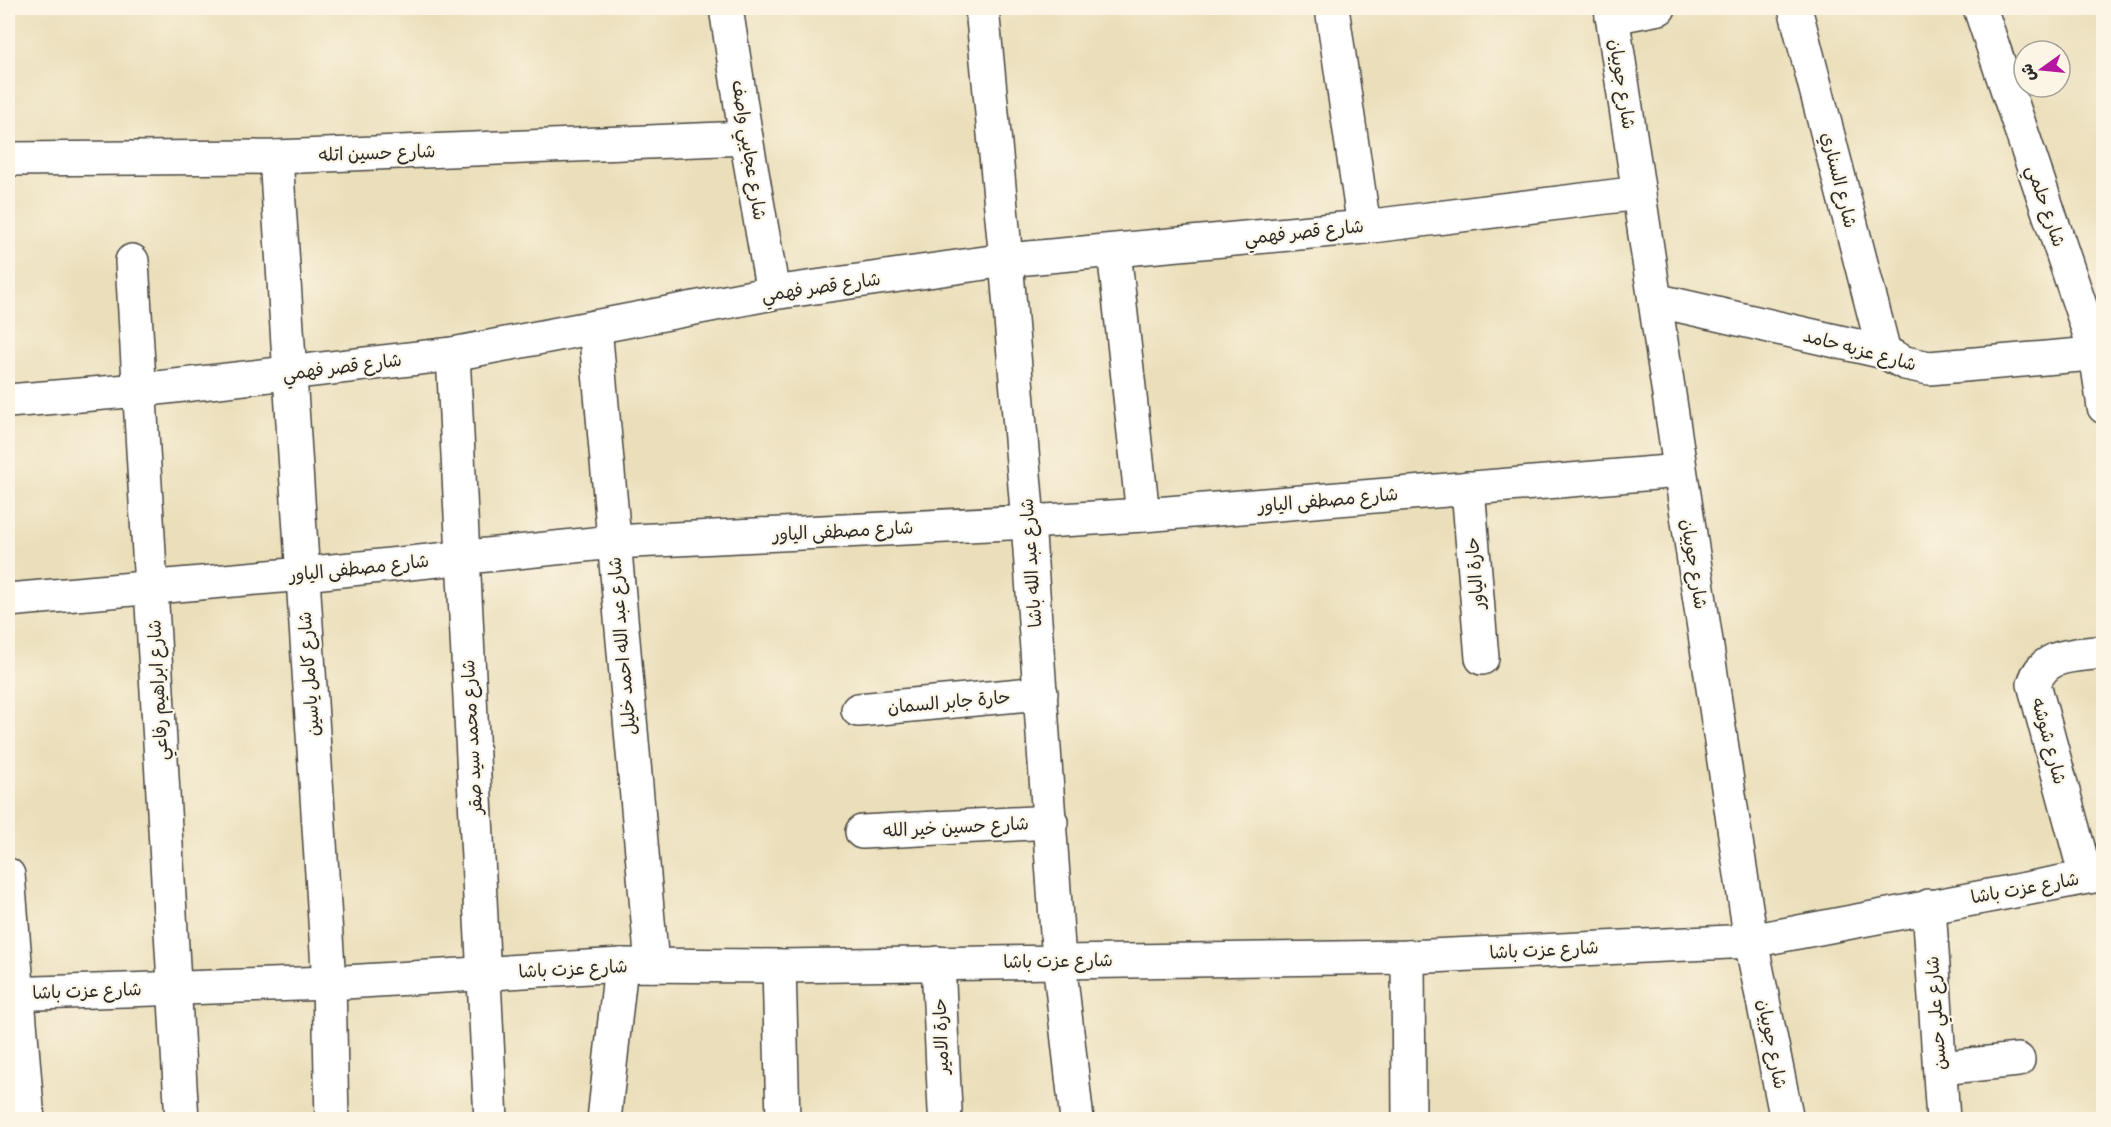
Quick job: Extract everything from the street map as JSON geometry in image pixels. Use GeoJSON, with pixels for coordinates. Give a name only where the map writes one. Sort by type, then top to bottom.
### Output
{"type":"FeatureCollection","features":[{"type":"Feature","properties":{"kind":"street","name":"شارع عجايبي واصف"},"geometry":{"type":"LineString","coordinates":[[726,8],[773,293]]}},
{"type":"Feature","properties":{"kind":"street","name":"شارع عبد الله باشا"},"geometry":{"type":"LineString","coordinates":[[982,8],[1028,522],[1051,822],[1059,961],[1077,1119]]}},
{"type":"Feature","properties":{"kind":"street"},"geometry":{"type":"LineString","coordinates":[[1332,8],[1364,226]]}},
{"type":"Feature","properties":{"kind":"street"},"geometry":{"type":"LineString","coordinates":[[1611,12],[1659,8]]}},
{"type":"Feature","properties":{"kind":"street","name":"شارع السناري"},"geometry":{"type":"LineString","coordinates":[[1795,8],[1884,352]]}},
{"type":"Feature","properties":{"kind":"street","name":"شارع حلمي"},"geometry":{"type":"LineString","coordinates":[[1980,8],[2100,353],[2103,407]]}},
{"type":"Feature","properties":{"kind":"street","name":"شارع جوبيان"},"geometry":{"type":"LineString","coordinates":[[1611,12],[1751,941],[1787,1119]]}},
{"type":"Feature","properties":{"kind":"street","name":"شارع حسين اتله"},"geometry":{"type":"LineString","coordinates":[[8,159],[276,157],[746,138]]}},
{"type":"Feature","properties":{"kind":"street","name":"شارع كامل ياسين"},"geometry":{"type":"LineString","coordinates":[[276,157],[329,982],[332,1119]]}},
{"type":"Feature","properties":{"kind":"street","name":"شارع قصر فهمي"},"geometry":{"type":"LineString","coordinates":[[8,401],[140,390],[453,354],[773,293],[1006,260],[1364,226],[1639,193]]}},
{"type":"Feature","properties":{"kind":"street"},"geometry":{"type":"LineString","coordinates":[[1114,251],[1143,515]]}},
{"type":"Feature","properties":{"kind":"street","name":"شارع ابراهيم رفاعي"},"geometry":{"type":"LineString","coordinates":[[132,261],[182,1119]]}},
{"type":"Feature","properties":{"kind":"street","name":"شارع عزبه حامد"},"geometry":{"type":"LineString","coordinates":[[1655,300],[1884,352],[1905,363],[1929,368],[2100,353]]}},
{"type":"Feature","properties":{"kind":"street","name":"شارع عبد الله احمد خليل"},"geometry":{"type":"LineString","coordinates":[[595,327],[613,542],[637,965],[604,1119]]}},
{"type":"Feature","properties":{"kind":"street","name":"شارع محمد سيد صقر"},"geometry":{"type":"LineString","coordinates":[[453,354],[491,1119]]}},
{"type":"Feature","properties":{"kind":"street","name":"شارع مصطفى الياور"},"geometry":{"type":"LineString","coordinates":[[8,600],[303,574],[613,542],[1143,515],[1680,471]]}},
{"type":"Feature","properties":{"kind":"street","name":"حارة الياور"},"geometry":{"type":"LineString","coordinates":[[1468,488],[1482,658]]}},
{"type":"Feature","properties":{"kind":"street","name":"شارع شوشه"},"geometry":{"type":"LineString","coordinates":[[2095,875],[2034,684],[2045,664],[2055,659],[2103,652]]}},
{"type":"Feature","properties":{"kind":"street","name":"حارة جابر السمان"},"geometry":{"type":"LineString","coordinates":[[858,710],[1041,693]]}},
{"type":"Feature","properties":{"kind":"street","name":"شارع حسين خير الله"},"geometry":{"type":"LineString","coordinates":[[862,832],[1051,822]]}},
{"type":"Feature","properties":{"kind":"street","name":"شارع عزت باشا"},"geometry":{"type":"LineString","coordinates":[[12,993],[329,982],[637,965],[779,966],[1408,957],[1751,941],[2095,875]]}},
{"type":"Feature","properties":{"kind":"street"},"geometry":{"type":"LineString","coordinates":[[8,876],[12,993],[28,1119]]}},
{"type":"Feature","properties":{"kind":"street","name":"شارع علي حسن"},"geometry":{"type":"LineString","coordinates":[[1929,906],[1943,1119]]}},
{"type":"Feature","properties":{"kind":"street"},"geometry":{"type":"LineString","coordinates":[[1408,957],[1409,1119]]}},
{"type":"Feature","properties":{"kind":"street","name":"حارة الامير"},"geometry":{"type":"LineString","coordinates":[[938,963],[945,1110]]}},
{"type":"Feature","properties":{"kind":"street"},"geometry":{"type":"LineString","coordinates":[[779,966],[783,1119]]}},
{"type":"Feature","properties":{"kind":"street"},"geometry":{"type":"LineString","coordinates":[[1940,1068],[2018,1060]]}}]}
